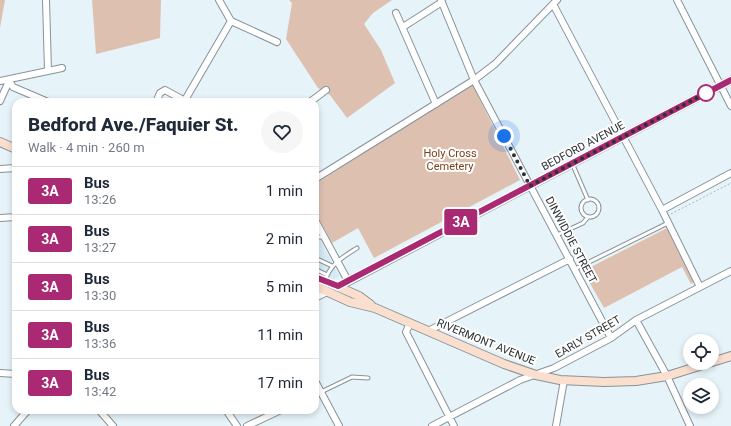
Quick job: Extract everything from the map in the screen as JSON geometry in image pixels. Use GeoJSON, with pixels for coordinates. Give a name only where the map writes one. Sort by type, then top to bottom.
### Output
{"type":"FeatureCollection","features":[{"type":"Feature","properties":{"kind":"main road"},"geometry":{"type":"LineString","coordinates":[[0,142],[12,147]]}},
{"type":"Feature","properties":{"kind":"main road","name":"RIVERMONT AVENUE"},"geometry":{"type":"LineString","coordinates":[[319,277],[326,278],[372,305],[410,323],[504,364],[536,375],[564,380],[636,381],[667,376],[687,370]]}},
{"type":"Feature","properties":{"kind":"main road","name":"RIVERMONT AVENUE"},"geometry":{"type":"LineString","coordinates":[[319,288],[350,302],[372,305]]}},
{"type":"Feature","properties":{"kind":"main road","name":"RIVERMONT AVENUE"},"geometry":{"type":"LineString","coordinates":[[719,360],[731,356]]}},
{"type":"Feature","properties":{"kind":"street"},"geometry":{"type":"LineString","coordinates":[[46,0],[48,71]]}},
{"type":"Feature","properties":{"kind":"street"},"geometry":{"type":"LineString","coordinates":[[219,0],[231,22],[277,42]]}},
{"type":"Feature","properties":{"kind":"street"},"geometry":{"type":"LineString","coordinates":[[677,0],[731,106]]}},
{"type":"Feature","properties":{"kind":"street"},"geometry":{"type":"LineString","coordinates":[[403,27],[441,1]]}},
{"type":"Feature","properties":{"kind":"street","name":"DINWIDDIE STREET"},"geometry":{"type":"LineString","coordinates":[[441,1],[474,80],[611,338]]}},
{"type":"Feature","properties":{"kind":"street"},"geometry":{"type":"LineString","coordinates":[[319,176],[474,80],[495,64],[555,2],[700,287]]}},
{"type":"Feature","properties":{"kind":"street"},"geometry":{"type":"LineString","coordinates":[[396,12],[436,104]]}},
{"type":"Feature","properties":{"kind":"street"},"geometry":{"type":"LineString","coordinates":[[188,98],[231,22]]}},
{"type":"Feature","properties":{"kind":"street"},"geometry":{"type":"LineString","coordinates":[[0,82],[62,68]]}},
{"type":"Feature","properties":{"kind":"street","name":"BEDFORD AVENUE"},"geometry":{"type":"LineString","coordinates":[[338,286],[731,80]]}},
{"type":"Feature","properties":{"kind":"street"},"geometry":{"type":"LineString","coordinates":[[0,101],[9,81]]}},
{"type":"Feature","properties":{"kind":"street"},"geometry":{"type":"LineString","coordinates":[[9,81],[13,87],[39,98]]}},
{"type":"Feature","properties":{"kind":"street"},"geometry":{"type":"LineString","coordinates":[[158,98],[160,93],[165,90],[180,98]]}},
{"type":"Feature","properties":{"kind":"street"},"geometry":{"type":"LineString","coordinates":[[315,98],[326,90]]}},
{"type":"Feature","properties":{"kind":"street"},"geometry":{"type":"LineString","coordinates":[[0,169],[12,168]]}},
{"type":"Feature","properties":{"kind":"street"},"geometry":{"type":"LineString","coordinates":[[662,210],[731,173]]}},
{"type":"Feature","properties":{"kind":"street"},"geometry":{"type":"LineString","coordinates":[[0,218],[12,217]]}},
{"type":"Feature","properties":{"kind":"street"},"geometry":{"type":"LineString","coordinates":[[319,228],[348,281]]}},
{"type":"Feature","properties":{"kind":"street"},"geometry":{"type":"LineString","coordinates":[[428,331],[570,259]]}},
{"type":"Feature","properties":{"kind":"street","name":"EARLY STREET"},"geometry":{"type":"LineString","coordinates":[[432,426],[520,380],[554,368],[611,338],[636,320],[731,271]]}},
{"type":"Feature","properties":{"kind":"street"},"geometry":{"type":"LineString","coordinates":[[319,296],[327,292]]}},
{"type":"Feature","properties":{"kind":"street"},"geometry":{"type":"LineString","coordinates":[[636,320],[667,376],[690,426]]}},
{"type":"Feature","properties":{"kind":"street"},"geometry":{"type":"LineString","coordinates":[[410,323],[406,332],[454,426]]}},
{"type":"Feature","properties":{"kind":"street"},"geometry":{"type":"LineString","coordinates":[[0,373],[12,374]]}},
{"type":"Feature","properties":{"kind":"street"},"geometry":{"type":"LineString","coordinates":[[556,426],[564,380]]}},
{"type":"Feature","properties":{"kind":"street"},"geometry":{"type":"LineString","coordinates":[[319,395],[338,426]]}},
{"type":"Feature","properties":{"kind":"street"},"geometry":{"type":"LineString","coordinates":[[14,426],[24,414]]}},
{"type":"Feature","properties":{"kind":"street"},"geometry":{"type":"LineString","coordinates":[[102,414],[113,426]]}},
{"type":"Feature","properties":{"kind":"street"},"geometry":{"type":"LineString","coordinates":[[229,414],[237,426]]}},
{"type":"Feature","properties":{"kind":"street"},"geometry":{"type":"LineString","coordinates":[[247,426],[273,414]]}},
{"type":"Feature","properties":{"kind":"lane"},"geometry":{"type":"LineString","coordinates":[[572,164],[588,200]]}},
{"type":"Feature","properties":{"kind":"lane"},"geometry":{"type":"LineString","coordinates":[[557,235],[582,222],[588,217],[597,215],[599,210],[596,202],[588,200]]}},
{"type":"Feature","properties":{"kind":"lane"},"geometry":{"type":"LineString","coordinates":[[588,200],[584,203],[582,208],[583,214],[588,217]]}},
{"type":"Feature","properties":{"kind":"lane"},"geometry":{"type":"LineString","coordinates":[[575,269],[668,223]]}},
{"type":"Feature","properties":{"kind":"lane"},"geometry":{"type":"LineString","coordinates":[[319,237],[324,237]]}},
{"type":"Feature","properties":{"kind":"lane"},"geometry":{"type":"LineString","coordinates":[[319,272],[326,278],[337,260],[357,248]]}},
{"type":"Feature","properties":{"kind":"lane"},"geometry":{"type":"LineString","coordinates":[[319,260],[332,266]]}},
{"type":"Feature","properties":{"kind":"lane"},"geometry":{"type":"LineString","coordinates":[[319,393],[352,378],[368,378]]}},
{"type":"Feature","properties":{"kind":"path"},"geometry":{"type":"LineString","coordinates":[[668,216],[731,182]]}},
{"type":"Feature","properties":{"kind":"shaded area"},"geometry":{"type":"Polygon","coordinates":[[[319,238],[339,276],[333,280],[319,274],[319,238]]]}},
{"type":"Feature","properties":{"kind":"green space"},"geometry":{"type":"Polygon","coordinates":[[[0,0],[5,0],[0,28],[0,0]]]}},
{"type":"Feature","properties":{"kind":"green space"},"geometry":{"type":"Polygon","coordinates":[[[92,0],[161,0],[160,38],[96,54],[92,0]]]}},
{"type":"Feature","properties":{"kind":"green space"},"geometry":{"type":"Polygon","coordinates":[[[289,0],[392,0],[373,13],[364,24],[381,50],[395,83],[347,118],[330,95],[318,88],[286,39],[292,3],[289,0]]]}},
{"type":"Feature","properties":{"kind":"green space","name":"Holy Cross Cemetery"},"geometry":{"type":"Polygon","coordinates":[[[472,84],[520,180],[374,258],[358,228],[332,243],[319,219],[319,181],[472,84]]]}},
{"type":"Feature","properties":{"kind":"green space"},"geometry":{"type":"Polygon","coordinates":[[[667,228],[695,281],[691,284],[682,267],[604,308],[583,271],[667,228]]]}},
{"type":"Feature","properties":{"kind":"bus line","name":"3A"},"geometry":{"type":"LineString","coordinates":[[319,279],[338,286],[731,80]]}},
{"type":"Feature","properties":{"kind":"route"},"geometry":{"type":"LineString","coordinates":[[504,136],[530,186],[706,93]]}}]}
